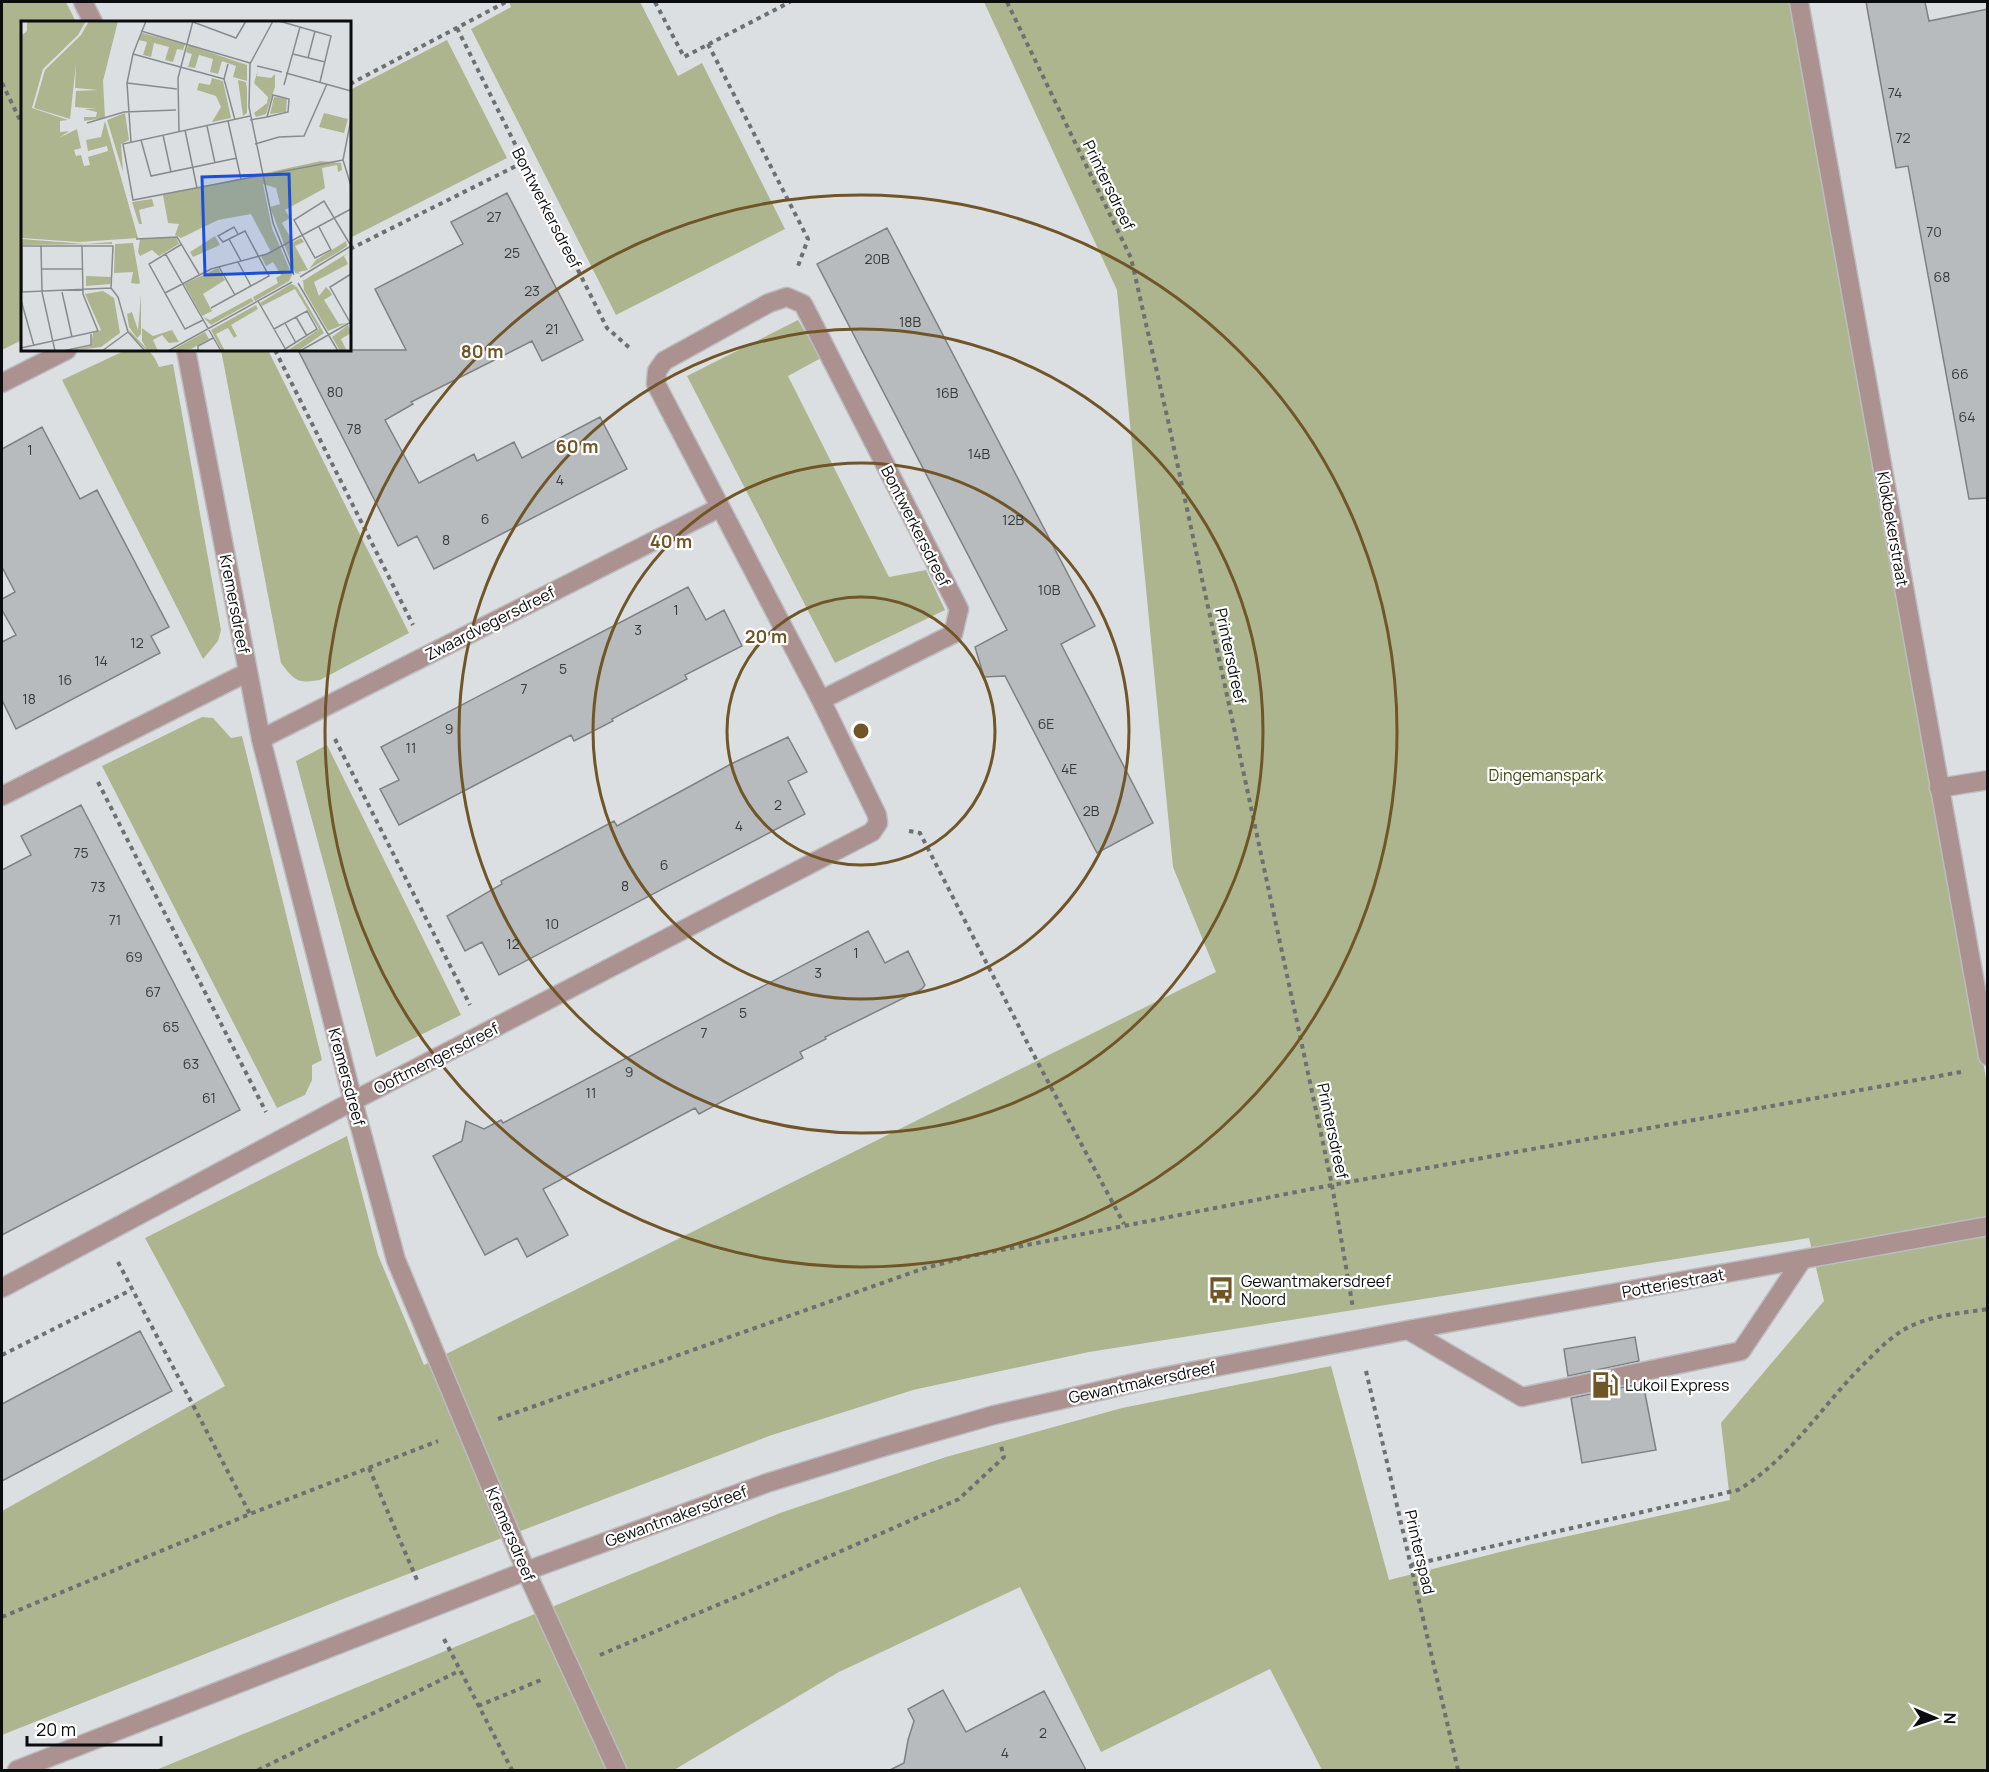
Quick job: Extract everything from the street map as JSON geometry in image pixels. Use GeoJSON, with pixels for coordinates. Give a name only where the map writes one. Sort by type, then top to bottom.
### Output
{"type":"FeatureCollection","features":[{"type":"Feature","properties":{"kind":"street"},"geometry":{"type":"LineString","coordinates":[[83,2],[92,21]]}},
{"type":"Feature","properties":{"kind":"street","name":"Klokbekerstraat"},"geometry":{"type":"LineString","coordinates":[[1799,2],[1988,1056]]}},
{"type":"Feature","properties":{"kind":"street"},"geometry":{"type":"LineString","coordinates":[[787,297],[769,303],[664,361],[657,372],[656,384],[821,700],[877,815],[875,827]]}},
{"type":"Feature","properties":{"kind":"street","name":"Bontwerkersdreef"},"geometry":{"type":"LineString","coordinates":[[787,297],[803,304],[959,609],[953,634],[821,700]]}},
{"type":"Feature","properties":{"kind":"street"},"geometry":{"type":"LineString","coordinates":[[2,383],[65,351]]}},
{"type":"Feature","properties":{"kind":"street","name":"Kremersdreef"},"geometry":{"type":"LineString","coordinates":[[186,351],[261,739],[396,1260],[526,1571],[617,1770]]}},
{"type":"Feature","properties":{"kind":"street","name":"Zwaardvegersdreef"},"geometry":{"type":"LineString","coordinates":[[261,739],[719,508]]}},
{"type":"Feature","properties":{"kind":"street"},"geometry":{"type":"LineString","coordinates":[[2,796],[248,672]]}},
{"type":"Feature","properties":{"kind":"street"},"geometry":{"type":"LineString","coordinates":[[1939,788],[1988,780]]}},
{"type":"Feature","properties":{"kind":"street","name":"Ooftmengersdreef"},"geometry":{"type":"LineString","coordinates":[[2,1288],[875,827]]}},
{"type":"Feature","properties":{"kind":"street","name":"Potteriestraat"},"geometry":{"type":"LineString","coordinates":[[1359,1340],[1988,1226]]}},
{"type":"Feature","properties":{"kind":"street"},"geometry":{"type":"LineString","coordinates":[[1408,1330],[1522,1397],[1741,1351],[1802,1260]]}},
{"type":"Feature","properties":{"kind":"street","name":"Gewantmakersdreef"},"geometry":{"type":"LineString","coordinates":[[17,1770],[526,1571],[767,1483],[882,1446],[994,1415],[1147,1380],[1359,1340]]}},
{"type":"Feature","properties":{"kind":"path"},"geometry":{"type":"LineString","coordinates":[[351,83],[500,3],[506,2]]}},
{"type":"Feature","properties":{"kind":"path"},"geometry":{"type":"LineString","coordinates":[[656,2],[684,57],[790,2]]}},
{"type":"Feature","properties":{"kind":"path","name":"Printersdreef"},"geometry":{"type":"LineString","coordinates":[[1007,2],[1131,258],[1332,1185],[1359,1340]]}},
{"type":"Feature","properties":{"kind":"path","name":"Bontwerkersdreef"},"geometry":{"type":"LineString","coordinates":[[457,28],[607,328],[657,372]]}},
{"type":"Feature","properties":{"kind":"path"},"geometry":{"type":"LineString","coordinates":[[708,44],[808,239],[787,297]]}},
{"type":"Feature","properties":{"kind":"path"},"geometry":{"type":"LineString","coordinates":[[2,83],[21,122]]}},
{"type":"Feature","properties":{"kind":"path"},"geometry":{"type":"LineString","coordinates":[[351,248],[524,162]]}},
{"type":"Feature","properties":{"kind":"path"},"geometry":{"type":"LineString","coordinates":[[276,351],[428,655]]}},
{"type":"Feature","properties":{"kind":"path"},"geometry":{"type":"LineString","coordinates":[[320,708],[484,1033]]}},
{"type":"Feature","properties":{"kind":"path"},"geometry":{"type":"LineString","coordinates":[[84,754],[280,1141]]}},
{"type":"Feature","properties":{"kind":"path"},"geometry":{"type":"LineString","coordinates":[[875,827],[920,833],[1029,1046],[1124,1224]]}},
{"type":"Feature","properties":{"kind":"path"},"geometry":{"type":"LineString","coordinates":[[2,1617],[250,1514],[467,1430],[922,1269],[966,1257],[1124,1224],[1964,1072]]}},
{"type":"Feature","properties":{"kind":"path"},"geometry":{"type":"LineString","coordinates":[[104,1234],[131,1290],[250,1514]]}},
{"type":"Feature","properties":{"kind":"path"},"geometry":{"type":"LineString","coordinates":[[2,1355],[131,1290]]}},
{"type":"Feature","properties":{"kind":"path"},"geometry":{"type":"LineString","coordinates":[[1411,1566],[1738,1490],[1759,1477],[1784,1455],[1850,1377],[1889,1340],[1910,1326],[1932,1319],[1988,1309]]}},
{"type":"Feature","properties":{"kind":"path","name":"Printerspad"},"geometry":{"type":"LineString","coordinates":[[1359,1340],[1458,1770]]}},
{"type":"Feature","properties":{"kind":"path"},"geometry":{"type":"LineString","coordinates":[[478,1706],[769,1583],[959,1499],[1004,1457],[994,1415]]}},
{"type":"Feature","properties":{"kind":"path"},"geometry":{"type":"LineString","coordinates":[[258,1770],[459,1671]]}},
{"type":"Feature","properties":{"kind":"green space"},"geometry":{"type":"Polygon","coordinates":[[[2,2],[66,2],[76,21],[21,21],[21,340],[2,350],[2,2]]]}},
{"type":"Feature","properties":{"kind":"green space"},"geometry":{"type":"Polygon","coordinates":[[[509,2],[640,2],[678,76],[702,63],[785,229],[616,315],[471,29],[511,7],[509,2]]]}},
{"type":"Feature","properties":{"kind":"green space","name":"Dingemanspark"},"geometry":{"type":"Polygon","coordinates":[[[984,2],[1794,2],[1987,1084],[1987,1770],[1322,1770],[1270,1669],[1101,1752],[1020,1587],[839,1672],[674,1770],[156,1770],[780,1513],[946,1457],[1122,1408],[1331,1366],[1389,1580],[1528,1545],[1730,1500],[1721,1423],[1824,1301],[1809,1238],[1089,1352],[913,1390],[769,1436],[343,1599],[2,1735],[2,1511],[225,1386],[145,1238],[347,1136],[378,1255],[424,1365],[1216,972],[1173,867],[1117,290],[984,2]]]}},
{"type":"Feature","properties":{"kind":"green space"},"geometry":{"type":"Polygon","coordinates":[[[447,40],[507,158],[351,237],[351,89],[447,40]]]}},
{"type":"Feature","properties":{"kind":"green space"},"geometry":{"type":"Polygon","coordinates":[[[798,320],[821,358],[788,376],[889,577],[926,570],[945,610],[835,663],[687,376],[798,320]]]}},
{"type":"Feature","properties":{"kind":"green space"},"geometry":{"type":"Polygon","coordinates":[[[124,351],[150,352],[159,367],[173,364],[221,630],[218,641],[203,659],[62,380],[124,351]]]}},
{"type":"Feature","properties":{"kind":"green space"},"geometry":{"type":"Polygon","coordinates":[[[221,351],[268,351],[409,633],[320,680],[301,681],[289,673],[281,663],[221,351]]]}},
{"type":"Feature","properties":{"kind":"green space"},"geometry":{"type":"Polygon","coordinates":[[[202,717],[213,718],[231,738],[242,736],[322,1060],[312,1065],[312,1080],[305,1095],[277,1108],[102,766],[202,717]]]}},
{"type":"Feature","properties":{"kind":"green space"},"geometry":{"type":"Polygon","coordinates":[[[327,745],[461,1015],[376,1057],[296,761],[327,745]]]}},
{"type":"Feature","properties":{"kind":"building"},"geometry":{"type":"Polygon","coordinates":[[[1866,2],[1925,2],[1929,21],[1988,9],[1988,498],[1969,499],[1908,166],[1896,168],[1866,2]]]}},
{"type":"Feature","properties":{"kind":"building"},"geometry":{"type":"Polygon","coordinates":[[[507,193],[583,340],[542,361],[532,341],[411,402],[413,404],[385,420],[419,483],[474,454],[477,461],[514,442],[522,458],[600,417],[627,469],[434,569],[417,536],[398,546],[299,351],[406,350],[375,289],[463,244],[451,222],[507,193]]]}},
{"type":"Feature","properties":{"kind":"building"},"geometry":{"type":"Polygon","coordinates":[[[887,228],[1095,626],[1061,644],[1153,823],[1097,853],[1005,676],[984,677],[975,647],[1007,630],[817,264],[887,228]]]}},
{"type":"Feature","properties":{"kind":"building"},"geometry":{"type":"Polygon","coordinates":[[[42,427],[80,499],[97,490],[169,627],[151,636],[160,653],[16,729],[2,700],[2,642],[16,635],[2,610],[2,599],[15,592],[2,567],[2,449],[42,427]]]}},
{"type":"Feature","properties":{"kind":"building"},"geometry":{"type":"Polygon","coordinates":[[[688,587],[706,620],[724,610],[742,646],[685,675],[687,679],[612,719],[613,721],[574,741],[571,735],[399,825],[380,789],[399,780],[381,747],[688,587]]]}},
{"type":"Feature","properties":{"kind":"building"},"geometry":{"type":"Polygon","coordinates":[[[788,737],[807,772],[788,781],[805,814],[499,975],[482,942],[465,951],[447,916],[502,884],[501,881],[614,821],[617,826],[731,764],[788,737]]]}},
{"type":"Feature","properties":{"kind":"building"},"geometry":{"type":"Polygon","coordinates":[[[81,805],[240,1110],[2,1235],[2,870],[31,855],[21,836],[81,805]]]}},
{"type":"Feature","properties":{"kind":"building"},"geometry":{"type":"Polygon","coordinates":[[[868,931],[885,963],[908,951],[925,985],[922,989],[825,1037],[826,1039],[800,1052],[803,1058],[699,1114],[695,1108],[543,1189],[568,1235],[527,1257],[517,1238],[485,1255],[433,1156],[462,1141],[466,1121],[484,1129],[501,1120],[503,1123],[868,931]]]}},
{"type":"Feature","properties":{"kind":"building"},"geometry":{"type":"Polygon","coordinates":[[[140,1331],[172,1391],[2,1481],[2,1404],[140,1331]]]}},
{"type":"Feature","properties":{"kind":"building"},"geometry":{"type":"Polygon","coordinates":[[[1635,1337],[1639,1361],[1568,1376],[1564,1349],[1635,1337]]]}},
{"type":"Feature","properties":{"kind":"building"},"geometry":{"type":"Polygon","coordinates":[[[1643,1383],[1656,1450],[1582,1463],[1571,1398],[1643,1383]]]}},
{"type":"Feature","properties":{"kind":"building"},"geometry":{"type":"Polygon","coordinates":[[[943,1690],[966,1732],[1044,1691],[1086,1770],[890,1770],[904,1763],[914,1721],[908,1709],[943,1690]]]}},
{"type":"Feature","properties":{"kind":"place","name":"Gewantmakersdreef Noord"},"geometry":{"type":"Point","coordinates":[1221,1290]}},
{"type":"Feature","properties":{"kind":"place","name":"Lukoil Express"},"geometry":{"type":"Point","coordinates":[1605,1385]}}]}
